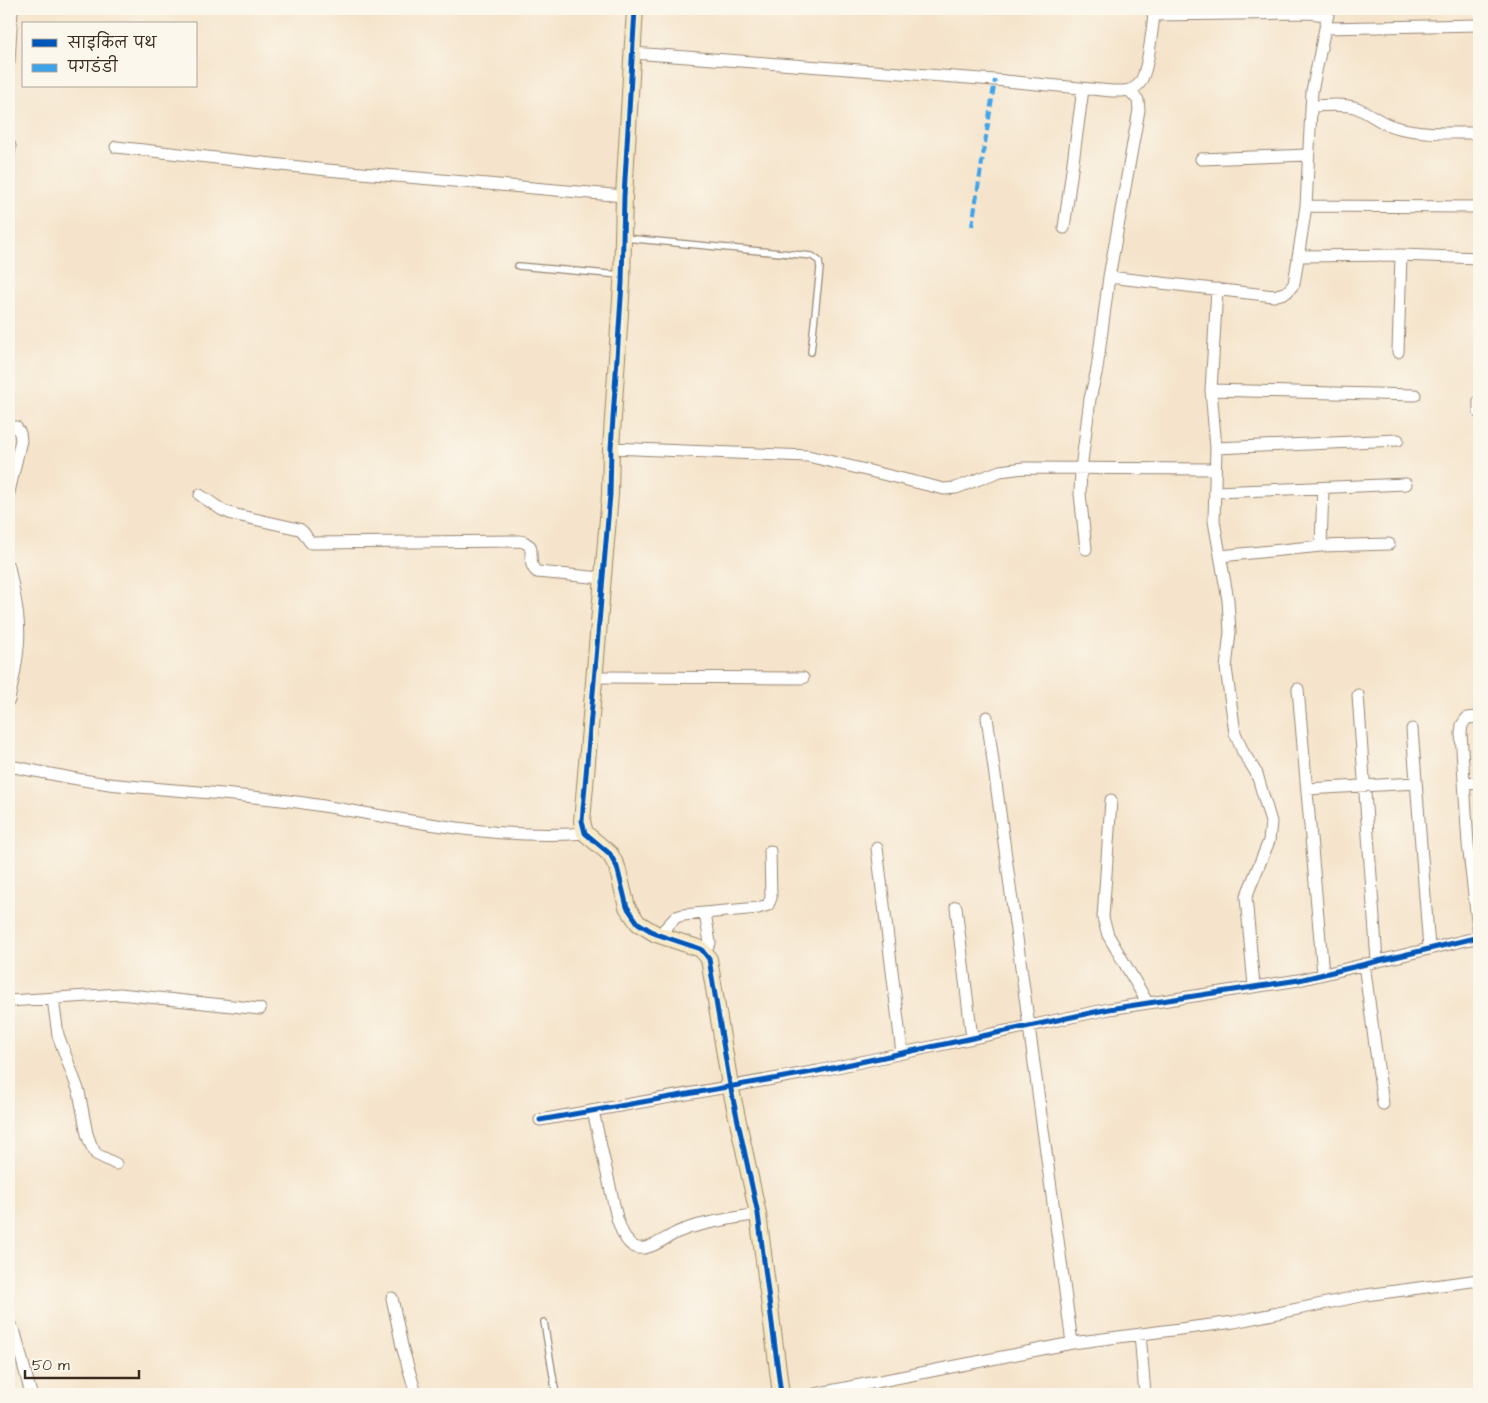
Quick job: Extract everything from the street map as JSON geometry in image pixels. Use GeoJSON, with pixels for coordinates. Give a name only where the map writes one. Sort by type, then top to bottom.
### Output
{"type":"FeatureCollection","features":[{"type":"Feature","properties":{"kind":"street"},"geometry":{"type":"LineString","coordinates":[[9,62],[12,9]]}},
{"type":"Feature","properties":{"kind":"street"},"geometry":{"type":"LineString","coordinates":[[635,9],[610,495],[582,821],[585,833],[610,854],[617,867],[626,907],[638,922],[659,935],[701,949],[707,948],[710,943],[706,913]]}},
{"type":"Feature","properties":{"kind":"street"},"geometry":{"type":"LineString","coordinates":[[633,53],[994,80],[1084,89],[1130,90],[1140,84],[1146,71],[1154,12],[1328,12],[1312,91],[1306,206],[1294,284],[1287,292],[1274,296],[1109,277]]}},
{"type":"Feature","properties":{"kind":"street"},"geometry":{"type":"LineString","coordinates":[[1325,28],[1479,25]]}},
{"type":"Feature","properties":{"kind":"street"},"geometry":{"type":"LineString","coordinates":[[1064,228],[1084,89]]}},
{"type":"Feature","properties":{"kind":"street"},"geometry":{"type":"LineString","coordinates":[[1086,549],[1080,494],[1081,469],[1109,277],[1139,110],[1138,100],[1130,90]]}},
{"type":"Feature","properties":{"kind":"street"},"geometry":{"type":"LineString","coordinates":[[1311,106],[1348,106],[1358,108],[1382,123],[1396,128],[1426,132],[1479,132]]}},
{"type":"Feature","properties":{"kind":"street"},"geometry":{"type":"LineString","coordinates":[[116,146],[327,170],[624,196]]}},
{"type":"Feature","properties":{"kind":"street"},"geometry":{"type":"LineString","coordinates":[[1200,159],[1308,155]]}},
{"type":"Feature","properties":{"kind":"street"},"geometry":{"type":"LineString","coordinates":[[1306,206],[1479,208]]}},
{"type":"Feature","properties":{"kind":"street"},"geometry":{"type":"LineString","coordinates":[[1298,256],[1400,255],[1479,258]]}},
{"type":"Feature","properties":{"kind":"street"},"geometry":{"type":"LineString","coordinates":[[1398,352],[1400,255]]}},
{"type":"Feature","properties":{"kind":"street"},"geometry":{"type":"LineString","coordinates":[[1217,289],[1211,390],[1216,448],[1214,521],[1230,616],[1226,668],[1235,733],[1243,752],[1257,774],[1271,822],[1269,840],[1246,897],[1254,986]]}},
{"type":"Feature","properties":{"kind":"street"},"geometry":{"type":"LineString","coordinates":[[1211,390],[1415,394]]}},
{"type":"Feature","properties":{"kind":"street"},"geometry":{"type":"LineString","coordinates":[[1479,401],[1479,413]]}},
{"type":"Feature","properties":{"kind":"street"},"geometry":{"type":"LineString","coordinates":[[9,426],[16,427],[20,433],[20,440],[9,492]]}},
{"type":"Feature","properties":{"kind":"street"},"geometry":{"type":"LineString","coordinates":[[1216,448],[1398,440]]}},
{"type":"Feature","properties":{"kind":"street"},"geometry":{"type":"LineString","coordinates":[[611,448],[808,456],[944,489],[956,488],[1000,471],[1024,468],[1215,469]]}},
{"type":"Feature","properties":{"kind":"street"},"geometry":{"type":"LineString","coordinates":[[1216,492],[1406,484]]}},
{"type":"Feature","properties":{"kind":"street"},"geometry":{"type":"LineString","coordinates":[[1321,546],[1323,488]]}},
{"type":"Feature","properties":{"kind":"street"},"geometry":{"type":"LineString","coordinates":[[200,495],[222,510],[232,514],[299,529],[303,531],[311,544],[519,541],[530,546],[531,564],[537,572],[602,578]]}},
{"type":"Feature","properties":{"kind":"street"},"geometry":{"type":"LineString","coordinates":[[1221,556],[1321,546],[1389,544]]}},
{"type":"Feature","properties":{"kind":"street"},"geometry":{"type":"LineString","coordinates":[[9,567],[17,609],[19,632],[9,700]]}},
{"type":"Feature","properties":{"kind":"street"},"geometry":{"type":"LineString","coordinates":[[594,677],[803,678]]}},
{"type":"Feature","properties":{"kind":"street"},"geometry":{"type":"LineString","coordinates":[[1298,690],[1323,974]]}},
{"type":"Feature","properties":{"kind":"street"},"geometry":{"type":"LineString","coordinates":[[1358,694],[1377,961]]}},
{"type":"Feature","properties":{"kind":"street"},"geometry":{"type":"LineString","coordinates":[[987,717],[1072,1343]]}},
{"type":"Feature","properties":{"kind":"street"},"geometry":{"type":"LineString","coordinates":[[540,1120],[818,1070],[1109,1008],[1299,980],[1479,937],[1473,844],[1465,784],[1461,733],[1462,725],[1467,718],[1479,717]]}},
{"type":"Feature","properties":{"kind":"street"},"geometry":{"type":"LineString","coordinates":[[1412,729],[1429,948]]}},
{"type":"Feature","properties":{"kind":"street"},"geometry":{"type":"LineString","coordinates":[[9,766],[107,784],[303,803],[463,828],[527,835],[555,836],[585,833]]}},
{"type":"Feature","properties":{"kind":"street"},"geometry":{"type":"LineString","coordinates":[[1307,789],[1416,783]]}},
{"type":"Feature","properties":{"kind":"street"},"geometry":{"type":"LineString","coordinates":[[1465,784],[1479,783]]}},
{"type":"Feature","properties":{"kind":"street"},"geometry":{"type":"LineString","coordinates":[[1111,800],[1103,918],[1108,935],[1147,1002]]}},
{"type":"Feature","properties":{"kind":"street"},"geometry":{"type":"LineString","coordinates":[[877,848],[902,1053]]}},
{"type":"Feature","properties":{"kind":"street"},"geometry":{"type":"LineString","coordinates":[[659,935],[676,917],[768,905],[771,898],[770,851]]}},
{"type":"Feature","properties":{"kind":"street"},"geometry":{"type":"LineString","coordinates":[[956,907],[972,1038]]}},
{"type":"Feature","properties":{"kind":"street"},"geometry":{"type":"LineString","coordinates":[[701,949],[709,959],[712,970],[730,1085],[758,1214],[781,1394]]}},
{"type":"Feature","properties":{"kind":"street"},"geometry":{"type":"LineString","coordinates":[[1364,964],[1383,1104]]}},
{"type":"Feature","properties":{"kind":"street"},"geometry":{"type":"LineString","coordinates":[[9,1001],[120,994],[260,1008]]}},
{"type":"Feature","properties":{"kind":"street"},"geometry":{"type":"LineString","coordinates":[[53,999],[58,1035],[79,1092],[91,1145],[96,1154],[116,1164]]}},
{"type":"Feature","properties":{"kind":"street"},"geometry":{"type":"LineString","coordinates":[[593,1111],[617,1218],[622,1233],[631,1245],[641,1249],[682,1230],[758,1214]]}},
{"type":"Feature","properties":{"kind":"street"},"geometry":{"type":"LineString","coordinates":[[815,1394],[1072,1343],[1234,1322],[1366,1295],[1479,1280]]}},
{"type":"Feature","properties":{"kind":"street"},"geometry":{"type":"LineString","coordinates":[[392,1298],[402,1346],[416,1394]]}},
{"type":"Feature","properties":{"kind":"street"},"geometry":{"type":"LineString","coordinates":[[9,1323],[15,1333],[31,1394]]}},
{"type":"Feature","properties":{"kind":"street"},"geometry":{"type":"LineString","coordinates":[[1140,1334],[1145,1394]]}},
{"type":"Feature","properties":{"kind":"lane"},"geometry":{"type":"LineString","coordinates":[[623,238],[812,256],[819,261],[820,268],[811,352]]}},
{"type":"Feature","properties":{"kind":"lane"},"geometry":{"type":"LineString","coordinates":[[518,266],[622,275]]}},
{"type":"Feature","properties":{"kind":"lane"},"geometry":{"type":"LineString","coordinates":[[544,1322],[556,1394]]}},
{"type":"Feature","properties":{"kind":"marked path"},"geometry":{"type":"LineString","coordinates":[[972,226],[995,80]]}},
{"type":"Feature","properties":{"kind":"cycle path"},"geometry":{"type":"LineString","coordinates":[[635,9],[610,495],[582,821],[585,833],[610,854],[617,867],[627,907],[638,923],[656,934],[701,949],[709,959],[730,1085],[758,1214],[781,1394]]}},
{"type":"Feature","properties":{"kind":"cycle path"},"geometry":{"type":"LineString","coordinates":[[540,1120],[818,1071],[1109,1009],[1299,980],[1479,937]]}}]}
